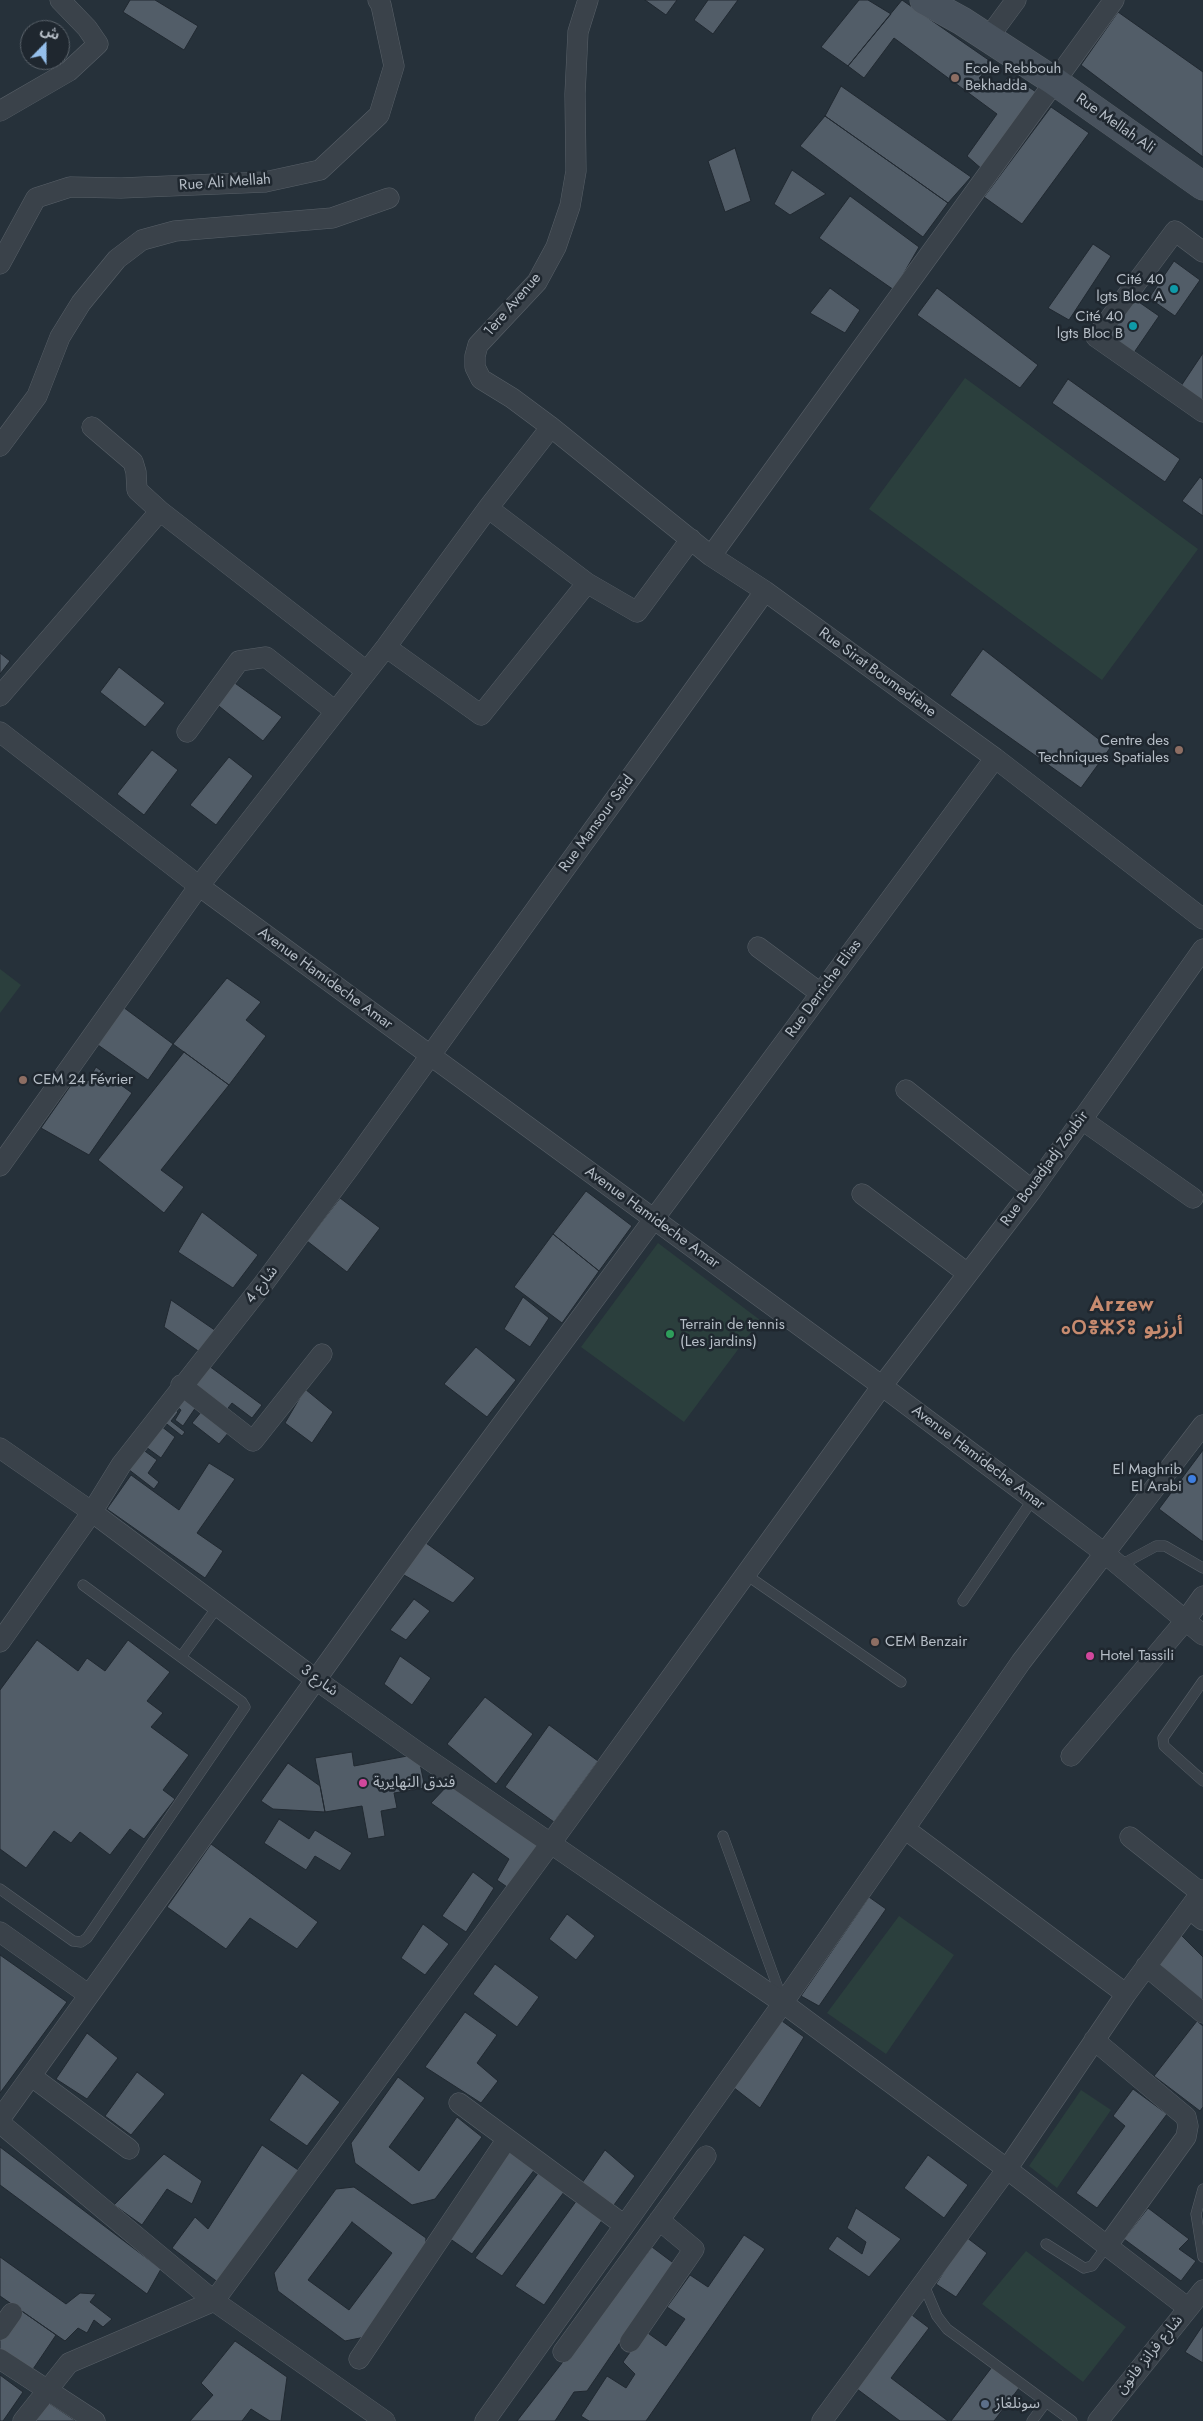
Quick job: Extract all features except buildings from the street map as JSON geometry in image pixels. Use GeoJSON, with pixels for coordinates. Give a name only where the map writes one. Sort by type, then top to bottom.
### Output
{"type":"FeatureCollection","features":[{"type":"Feature","properties":{"kind":"main road","name":"Rue Mellah Ali"},"geometry":{"type":"LineString","coordinates":[[924,0],[988,38],[1054,81],[1203,186]]}},
{"type":"Feature","properties":{"kind":"street"},"geometry":{"type":"LineString","coordinates":[[0,111],[69,72],[98,44],[87,28],[60,0]]}},
{"type":"Feature","properties":{"kind":"street","name":"Rue Ali Mellah"},"geometry":{"type":"LineString","coordinates":[[0,264],[36,198],[70,188],[121,188],[266,182],[320,170],[379,115],[394,66],[381,5],[378,0]]}},
{"type":"Feature","properties":{"kind":"street","name":"1ère Avenue"},"geometry":{"type":"LineString","coordinates":[[551,427],[481,379],[476,367],[475,356],[478,345],[537,282],[556,247],[570,206],[576,171],[575,94],[578,32],[588,0]]}},
{"type":"Feature","properties":{"kind":"street"},"geometry":{"type":"LineString","coordinates":[[988,38],[1016,0]]}},
{"type":"Feature","properties":{"kind":"street"},"geometry":{"type":"LineString","coordinates":[[711,556],[1114,0]]}},
{"type":"Feature","properties":{"kind":"street"},"geometry":{"type":"LineString","coordinates":[[0,446],[37,396],[60,337],[81,303],[117,259],[142,240],[175,231],[332,218],[389,198]]}},
{"type":"Feature","properties":{"kind":"street"},"geometry":{"type":"LineString","coordinates":[[1203,252],[1176,231],[1096,337],[1203,412]]}},
{"type":"Feature","properties":{"kind":"street"},"geometry":{"type":"LineString","coordinates":[[92,427],[133,462],[136,472],[137,490],[160,511],[366,671]]}},
{"type":"Feature","properties":{"kind":"street"},"geometry":{"type":"LineString","coordinates":[[0,1166],[200,886],[334,711],[386,647],[488,508],[551,427]]}},
{"type":"Feature","properties":{"kind":"street","name":"Rue Sirat Boumediène"},"geometry":{"type":"LineString","coordinates":[[551,427],[711,556],[765,591],[995,758],[1203,920]]}},
{"type":"Feature","properties":{"kind":"street"},"geometry":{"type":"LineString","coordinates":[[488,508],[587,583],[637,612],[690,539]]}},
{"type":"Feature","properties":{"kind":"street"},"geometry":{"type":"LineString","coordinates":[[0,696],[160,511]]}},
{"type":"Feature","properties":{"kind":"street"},"geometry":{"type":"LineString","coordinates":[[386,647],[481,715],[587,583]]}},
{"type":"Feature","properties":{"kind":"street","name":"Rue Mansour Said"},"geometry":{"type":"LineString","coordinates":[[431,1057],[765,591]]}},
{"type":"Feature","properties":{"kind":"street"},"geometry":{"type":"LineString","coordinates":[[187,732],[239,661],[266,657],[334,711]]}},
{"type":"Feature","properties":{"kind":"street","name":"Avenue Hamideche Amar"},"geometry":{"type":"LineString","coordinates":[[0,732],[200,886],[882,1386],[1103,1552],[1203,1635]]}},
{"type":"Feature","properties":{"kind":"street","name":"Rue Derriche Elias"},"geometry":{"type":"LineString","coordinates":[[0,2119],[315,1679],[995,758]]}},
{"type":"Feature","properties":{"kind":"street"},"geometry":{"type":"LineString","coordinates":[[758,947],[820,993]]}},
{"type":"Feature","properties":{"kind":"street","name":"Rue Bouadjadj Zoubir"},"geometry":{"type":"LineString","coordinates":[[214,2301],[551,1843],[882,1386],[1032,1190],[1203,949]]}},
{"type":"Feature","properties":{"kind":"street","name":"شارع 4"},"geometry":{"type":"LineString","coordinates":[[0,1642],[92,1512],[120,1465],[264,1283],[431,1057]]}},
{"type":"Feature","properties":{"kind":"street"},"geometry":{"type":"LineString","coordinates":[[906,1090],[1032,1190]]}},
{"type":"Feature","properties":{"kind":"street"},"geometry":{"type":"LineString","coordinates":[[1081,1119],[1193,1198]]}},
{"type":"Feature","properties":{"kind":"street"},"geometry":{"type":"LineString","coordinates":[[862,1194],[967,1273]]}},
{"type":"Feature","properties":{"kind":"street"},"geometry":{"type":"LineString","coordinates":[[182,1385],[253,1441],[322,1354]]}},
{"type":"Feature","properties":{"kind":"street"},"geometry":{"type":"LineString","coordinates":[[485,2421],[783,2003],[1021,1662],[1103,1552],[1203,1425]]}},
{"type":"Feature","properties":{"kind":"street","name":"شارع 3"},"geometry":{"type":"LineString","coordinates":[[0,1448],[92,1512],[315,1679],[783,2003],[1007,2169],[1188,2308]]}},
{"type":"Feature","properties":{"kind":"street"},"geometry":{"type":"LineString","coordinates":[[1071,1756],[1185,1621],[1203,1596]]}},
{"type":"Feature","properties":{"kind":"street"},"geometry":{"type":"LineString","coordinates":[[904,1829],[1126,1994]]}},
{"type":"Feature","properties":{"kind":"street"},"geometry":{"type":"LineString","coordinates":[[822,2421],[1007,2169],[1146,1966],[1196,1915],[1202,1891],[1130,1836]]}},
{"type":"Feature","properties":{"kind":"street"},"geometry":{"type":"LineString","coordinates":[[0,1932],[89,1995]]}},
{"type":"Feature","properties":{"kind":"street"},"geometry":{"type":"LineString","coordinates":[[1146,1966],[1203,2013]]}},
{"type":"Feature","properties":{"kind":"street"},"geometry":{"type":"LineString","coordinates":[[1094,2040],[1186,2117],[1188,2126],[1186,2137],[1107,2246]]}},
{"type":"Feature","properties":{"kind":"street"},"geometry":{"type":"LineString","coordinates":[[31,2076],[129,2149]]}},
{"type":"Feature","properties":{"kind":"street"},"geometry":{"type":"LineString","coordinates":[[459,2103],[507,2139],[619,2232],[634,2254]]}},
{"type":"Feature","properties":{"kind":"street"},"geometry":{"type":"LineString","coordinates":[[0,2124],[214,2301],[385,2421]]}},
{"type":"Feature","properties":{"kind":"street"},"geometry":{"type":"LineString","coordinates":[[359,2360],[507,2139]]}},
{"type":"Feature","properties":{"kind":"street"},"geometry":{"type":"LineString","coordinates":[[563,2352],[706,2156]]}},
{"type":"Feature","properties":{"kind":"street"},"geometry":{"type":"LineString","coordinates":[[630,2342],[694,2249],[659,2220]]}},
{"type":"Feature","properties":{"kind":"street","name":"شارع فرانز فانون"},"geometry":{"type":"LineString","coordinates":[[1098,2421],[1203,2290]]}},
{"type":"Feature","properties":{"kind":"street"},"geometry":{"type":"LineString","coordinates":[[23,2421],[69,2363],[214,2301]]}},
{"type":"Feature","properties":{"kind":"street"},"geometry":{"type":"LineString","coordinates":[[0,2330],[12,2313]]}},
{"type":"Feature","properties":{"kind":"street"},"geometry":{"type":"LineString","coordinates":[[0,2359],[95,2421]]}},
{"type":"Feature","properties":{"kind":"lane"},"geometry":{"type":"LineString","coordinates":[[963,1601],[1032,1499]]}},
{"type":"Feature","properties":{"kind":"lane"},"geometry":{"type":"LineString","coordinates":[[1119,1566],[1156,1546],[1165,1546],[1203,1568]]}},
{"type":"Feature","properties":{"kind":"lane"},"geometry":{"type":"LineString","coordinates":[[745,1574],[901,1682]]}},
{"type":"Feature","properties":{"kind":"lane"},"geometry":{"type":"LineString","coordinates":[[0,1889],[73,1941],[80,1942],[87,1938],[245,1707],[242,1702],[83,1585]]}},
{"type":"Feature","properties":{"kind":"lane"},"geometry":{"type":"LineString","coordinates":[[181,1657],[218,1606]]}},
{"type":"Feature","properties":{"kind":"lane"},"geometry":{"type":"LineString","coordinates":[[1203,1681],[1163,1738],[1164,1746],[1203,1781]]}},
{"type":"Feature","properties":{"kind":"lane"},"geometry":{"type":"LineString","coordinates":[[723,1836],[783,2003]]}},
{"type":"Feature","properties":{"kind":"lane"},"geometry":{"type":"LineString","coordinates":[[1203,2189],[1196,2214],[1203,2258]]}},
{"type":"Feature","properties":{"kind":"lane"},"geometry":{"type":"LineString","coordinates":[[1046,2244],[1084,2268],[1092,2266],[1107,2246]]}},
{"type":"Feature","properties":{"kind":"lane"},"geometry":{"type":"LineString","coordinates":[[924,2283],[937,2316],[947,2330],[1072,2421]]}},
{"type":"Feature","properties":{"kind":"lane"},"geometry":{"type":"LineString","coordinates":[[1032,2421],[1046,2402]]}},
{"type":"Feature","properties":{"kind":"green space"},"geometry":{"type":"Polygon","coordinates":[[[965,378],[1198,549],[1102,680],[869,509],[965,378]]]}},
{"type":"Feature","properties":{"kind":"green space"},"geometry":{"type":"Polygon","coordinates":[[[0,969],[21,985],[0,1013],[0,969]]]}},
{"type":"Feature","properties":{"kind":"green space","name":"Terrain de tennis (Les jardins)"},"geometry":{"type":"Polygon","coordinates":[[[658,1243],[760,1320],[684,1422],[581,1347],[658,1243]]]}},
{"type":"Feature","properties":{"kind":"green space"},"geometry":{"type":"Polygon","coordinates":[[[899,1916],[954,1955],[886,2054],[827,2013],[899,1916]]]}},
{"type":"Feature","properties":{"kind":"green space"},"geometry":{"type":"Polygon","coordinates":[[[1081,2090],[1111,2110],[1057,2188],[1029,2166],[1081,2090]]]}},
{"type":"Feature","properties":{"kind":"green space"},"geometry":{"type":"Polygon","coordinates":[[[1026,2251],[1126,2327],[1083,2382],[982,2304],[1026,2251]]]}},
{"type":"Feature","properties":{"kind":"place","name":"Ecole Rebbouh Bekhadda"},"geometry":{"type":"Point","coordinates":[955,78]}},
{"type":"Feature","properties":{"kind":"place","name":"Cité 40 lgts Bloc A"},"geometry":{"type":"Point","coordinates":[1174,289]}},
{"type":"Feature","properties":{"kind":"place","name":"Cité 40 lgts Bloc B"},"geometry":{"type":"Point","coordinates":[1133,326]}},
{"type":"Feature","properties":{"kind":"place","name":"Centre des Techniques Spatiales"},"geometry":{"type":"Point","coordinates":[1179,750]}},
{"type":"Feature","properties":{"kind":"place","name":"CEM 24 Février"},"geometry":{"type":"Point","coordinates":[23,1080]}},
{"type":"Feature","properties":{"kind":"place","name":"Terrain de tennis (Les jardins)"},"geometry":{"type":"Point","coordinates":[670,1334]}},
{"type":"Feature","properties":{"kind":"place","name":"El Maghrib El Arabi"},"geometry":{"type":"Point","coordinates":[1192,1479]}},
{"type":"Feature","properties":{"kind":"place","name":"CEM Benzair"},"geometry":{"type":"Point","coordinates":[875,1642]}},
{"type":"Feature","properties":{"kind":"place","name":"Hotel Tassili"},"geometry":{"type":"Point","coordinates":[1090,1656]}},
{"type":"Feature","properties":{"kind":"place","name":"فندق النهايرية"},"geometry":{"type":"Point","coordinates":[363,1783]}},
{"type":"Feature","properties":{"kind":"place","name":"سونلغاز"},"geometry":{"type":"Point","coordinates":[985,2404]}},
{"type":"Feature","properties":{"kind":"district","name":"Arzew ⴰⵔⴻⵣⵢⵓ أرزيو"},"geometry":{"type":"Point","coordinates":[1122,1318]}}]}
